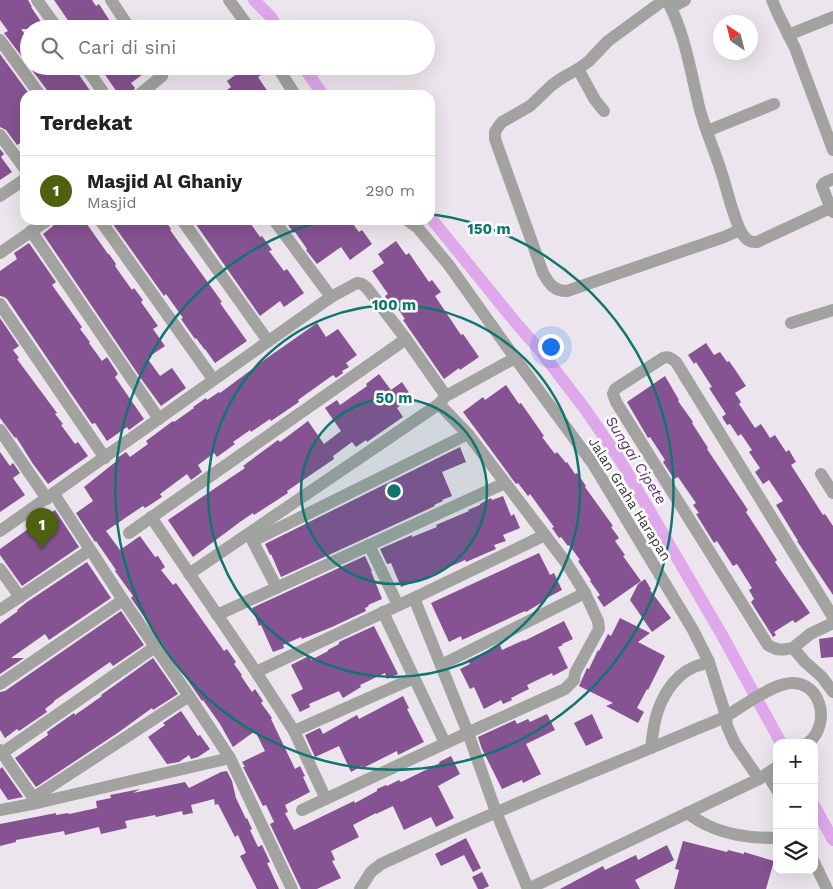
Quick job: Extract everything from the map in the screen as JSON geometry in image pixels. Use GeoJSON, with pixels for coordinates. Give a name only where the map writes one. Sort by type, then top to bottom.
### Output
{"type":"FeatureCollection","features":[{"type":"Feature","properties":{"kind":"street"},"geometry":{"type":"LineString","coordinates":[[37,0],[51,20]]}},
{"type":"Feature","properties":{"kind":"street"},"geometry":{"type":"LineString","coordinates":[[229,0],[243,20]]}},
{"type":"Feature","properties":{"kind":"street"},"geometry":{"type":"LineString","coordinates":[[685,0],[667,3],[608,41],[589,61],[552,85],[530,106],[502,122],[495,132],[495,139],[543,273],[548,282],[560,291],[567,291],[740,230]]}},
{"type":"Feature","properties":{"kind":"street"},"geometry":{"type":"LineString","coordinates":[[772,0],[795,48],[833,150]]}},
{"type":"Feature","properties":{"kind":"street"},"geometry":{"type":"LineString","coordinates":[[117,3],[126,20]]}},
{"type":"Feature","properties":{"kind":"street"},"geometry":{"type":"LineString","coordinates":[[667,3],[684,40],[699,104],[733,212],[740,230],[748,241],[751,243],[757,242],[828,210],[832,210],[822,186],[824,182],[833,179]]}},
{"type":"Feature","properties":{"kind":"street"},"geometry":{"type":"LineString","coordinates":[[788,35],[833,17]]}},
{"type":"Feature","properties":{"kind":"street"},"geometry":{"type":"LineString","coordinates":[[0,40],[20,68]]}},
{"type":"Feature","properties":{"kind":"street"},"geometry":{"type":"LineString","coordinates":[[578,69],[595,100],[604,111]]}},
{"type":"Feature","properties":{"kind":"street"},"geometry":{"type":"LineString","coordinates":[[25,75],[36,90]]}},
{"type":"Feature","properties":{"kind":"street"},"geometry":{"type":"LineString","coordinates":[[91,75],[102,90]]}},
{"type":"Feature","properties":{"kind":"street"},"geometry":{"type":"LineString","coordinates":[[145,90],[162,75]]}},
{"type":"Feature","properties":{"kind":"street"},"geometry":{"type":"LineString","coordinates":[[283,75],[292,90]]}},
{"type":"Feature","properties":{"kind":"street"},"geometry":{"type":"LineString","coordinates":[[707,131],[774,104]]}},
{"type":"Feature","properties":{"kind":"street"},"geometry":{"type":"LineString","coordinates":[[0,134],[20,162]]}},
{"type":"Feature","properties":{"kind":"street"},"geometry":{"type":"LineString","coordinates":[[0,196],[20,182]]}},
{"type":"Feature","properties":{"kind":"street"},"geometry":{"type":"LineString","coordinates":[[0,252],[40,225]]}},
{"type":"Feature","properties":{"kind":"street"},"geometry":{"type":"LineString","coordinates":[[104,225],[213,380]]}},
{"type":"Feature","properties":{"kind":"street"},"geometry":{"type":"LineString","coordinates":[[186,225],[268,341]]}},
{"type":"Feature","properties":{"kind":"street"},"geometry":{"type":"LineString","coordinates":[[278,225],[331,297]]}},
{"type":"Feature","properties":{"kind":"street","name":"Jalan Graha Harapan"},"geometry":{"type":"LineString","coordinates":[[414,225],[448,264],[593,464],[693,630],[709,662],[728,726],[738,750],[770,772],[775,784]]}},
{"type":"Feature","properties":{"kind":"street"},"geometry":{"type":"LineString","coordinates":[[31,231],[159,419]]}},
{"type":"Feature","properties":{"kind":"street"},"geometry":{"type":"LineString","coordinates":[[0,531],[331,297],[357,283],[367,288],[406,339],[442,400],[567,564],[585,593],[598,620],[599,629],[575,674],[574,680],[566,689],[302,810]]}},
{"type":"Feature","properties":{"kind":"street"},"geometry":{"type":"LineString","coordinates":[[0,304],[105,458]]}},
{"type":"Feature","properties":{"kind":"street"},"geometry":{"type":"LineString","coordinates":[[791,323],[833,310]]}},
{"type":"Feature","properties":{"kind":"street"},"geometry":{"type":"LineString","coordinates":[[129,533],[406,339]]}},
{"type":"Feature","properties":{"kind":"street"},"geometry":{"type":"LineString","coordinates":[[833,617],[676,362],[666,357],[663,358],[616,389],[613,394],[616,402],[768,645],[780,650],[792,648],[810,634],[833,623]]}},
{"type":"Feature","properties":{"kind":"street"},"geometry":{"type":"LineString","coordinates":[[189,574],[251,537],[442,400],[515,358]]}},
{"type":"Feature","properties":{"kind":"street"},"geometry":{"type":"LineString","coordinates":[[0,430],[90,550],[230,758],[292,889]]}},
{"type":"Feature","properties":{"kind":"street"},"geometry":{"type":"LineString","coordinates":[[251,537],[468,434]]}},
{"type":"Feature","properties":{"kind":"street"},"geometry":{"type":"LineString","coordinates":[[821,474],[833,493]]}},
{"type":"Feature","properties":{"kind":"street"},"geometry":{"type":"LineString","coordinates":[[217,615],[505,483]]}},
{"type":"Feature","properties":{"kind":"street"},"geometry":{"type":"LineString","coordinates":[[152,517],[294,731],[326,799]]}},
{"type":"Feature","properties":{"kind":"street"},"geometry":{"type":"LineString","coordinates":[[256,672],[545,535]]}},
{"type":"Feature","properties":{"kind":"street"},"geometry":{"type":"LineString","coordinates":[[251,537],[277,588]]}},
{"type":"Feature","properties":{"kind":"street"},"geometry":{"type":"LineString","coordinates":[[369,545],[398,605]]}},
{"type":"Feature","properties":{"kind":"street"},"geometry":{"type":"LineString","coordinates":[[0,610],[90,550]]}},
{"type":"Feature","properties":{"kind":"street"},"geometry":{"type":"LineString","coordinates":[[0,569],[20,597]]}},
{"type":"Feature","properties":{"kind":"street"},"geometry":{"type":"LineString","coordinates":[[441,665],[585,593]]}},
{"type":"Feature","properties":{"kind":"street"},"geometry":{"type":"LineString","coordinates":[[414,598],[468,733],[496,812],[528,889],[770,772]]}},
{"type":"Feature","properties":{"kind":"street"},"geometry":{"type":"LineString","coordinates":[[0,684],[123,600]]}},
{"type":"Feature","properties":{"kind":"street"},"geometry":{"type":"LineString","coordinates":[[383,612],[445,743]]}},
{"type":"Feature","properties":{"kind":"street"},"geometry":{"type":"LineString","coordinates":[[35,801],[1,751],[155,647]]}},
{"type":"Feature","properties":{"kind":"street"},"geometry":{"type":"LineString","coordinates":[[792,648],[822,677],[833,692]]}},
{"type":"Feature","properties":{"kind":"street"},"geometry":{"type":"LineString","coordinates":[[651,748],[655,721],[660,704],[668,689],[679,677],[693,667],[709,662]]}},
{"type":"Feature","properties":{"kind":"street"},"geometry":{"type":"LineString","coordinates":[[294,731],[414,678]]}},
{"type":"Feature","properties":{"kind":"street"},"geometry":{"type":"LineString","coordinates":[[360,889],[371,872],[381,864],[496,812],[726,716],[774,688],[785,684],[798,684],[809,688],[828,706],[820,731],[814,739]]}},
{"type":"Feature","properties":{"kind":"street"},"geometry":{"type":"LineString","coordinates":[[35,801],[189,696]]}},
{"type":"Feature","properties":{"kind":"street"},"geometry":{"type":"LineString","coordinates":[[820,731],[833,727]]}},
{"type":"Feature","properties":{"kind":"street"},"geometry":{"type":"LineString","coordinates":[[0,810],[230,758]]}},
{"type":"Feature","properties":{"kind":"street"},"geometry":{"type":"LineString","coordinates":[[686,813],[708,826],[730,834],[754,838],[773,838]]}},
{"type":"Feature","properties":{"kind":"street"},"geometry":{"type":"LineString","coordinates":[[818,870],[827,889]]}},
{"type":"Feature","properties":{"kind":"building"},"geometry":{"type":"Polygon","coordinates":[[[0,0],[28,0],[40,20],[20,20],[20,54],[4,33],[8,31],[0,20],[0,0]]]}},
{"type":"Feature","properties":{"kind":"building"},"geometry":{"type":"Polygon","coordinates":[[[54,0],[92,0],[96,6],[99,4],[109,20],[68,20],[54,0]]]}},
{"type":"Feature","properties":{"kind":"building"},"geometry":{"type":"Polygon","coordinates":[[[0,54],[26,90],[20,90],[20,143],[17,145],[6,130],[0,127],[0,54]]]}},
{"type":"Feature","properties":{"kind":"building"},"geometry":{"type":"Polygon","coordinates":[[[36,75],[79,75],[90,90],[47,90],[36,75]]]}},
{"type":"Feature","properties":{"kind":"building"},"geometry":{"type":"Polygon","coordinates":[[[105,75],[142,75],[131,83],[135,88],[134,90],[116,90],[105,75]]]}},
{"type":"Feature","properties":{"kind":"building"},"geometry":{"type":"Polygon","coordinates":[[[235,75],[261,75],[258,77],[267,90],[227,90],[231,87],[227,81],[235,75]]]}},
{"type":"Feature","properties":{"kind":"building"},"geometry":{"type":"Polygon","coordinates":[[[0,149],[4,154],[1,157],[12,172],[0,180],[0,149]]]}},
{"type":"Feature","properties":{"kind":"building"},"geometry":{"type":"Polygon","coordinates":[[[88,225],[132,290],[134,288],[143,300],[141,302],[158,326],[153,329],[165,346],[147,358],[160,376],[172,368],[186,388],[161,406],[43,234],[53,226],[88,225]]]}},
{"type":"Feature","properties":{"kind":"building"},"geometry":{"type":"Polygon","coordinates":[[[114,225],[168,225],[247,341],[215,363],[195,339],[166,294],[164,296],[114,225]]]}},
{"type":"Feature","properties":{"kind":"building"},"geometry":{"type":"Polygon","coordinates":[[[196,225],[252,225],[272,250],[269,251],[284,271],[287,269],[304,293],[284,307],[280,301],[260,316],[196,225]]]}},
{"type":"Feature","properties":{"kind":"building"},"geometry":{"type":"Polygon","coordinates":[[[288,225],[354,225],[359,232],[362,230],[372,244],[350,260],[341,247],[317,264],[288,225]]]}},
{"type":"Feature","properties":{"kind":"building"},"geometry":{"type":"Polygon","coordinates":[[[396,241],[406,255],[409,253],[429,282],[432,280],[441,292],[435,296],[461,335],[463,334],[479,357],[444,379],[403,320],[405,319],[393,302],[390,304],[385,296],[388,294],[372,271],[384,263],[378,254],[396,241]]]}},
{"type":"Feature","properties":{"kind":"building"},"geometry":{"type":"Polygon","coordinates":[[[29,243],[56,282],[52,285],[82,327],[80,329],[89,343],[102,361],[107,357],[118,374],[115,377],[144,419],[129,430],[127,427],[107,441],[95,423],[92,424],[7,299],[0,296],[0,271],[17,259],[14,253],[29,243]]]}},
{"type":"Feature","properties":{"kind":"building"},"geometry":{"type":"Polygon","coordinates":[[[0,318],[19,346],[13,350],[19,358],[17,359],[57,413],[55,414],[63,424],[61,425],[75,444],[78,442],[88,456],[48,484],[16,437],[0,418],[0,318]]]}},
{"type":"Feature","properties":{"kind":"building"},"geometry":{"type":"Polygon","coordinates":[[[317,323],[326,337],[338,329],[357,355],[346,363],[349,367],[342,371],[343,373],[336,378],[333,375],[271,421],[270,419],[251,432],[250,430],[217,457],[214,453],[198,465],[202,472],[191,480],[187,474],[160,494],[162,497],[145,508],[143,506],[106,531],[120,550],[140,536],[155,557],[158,556],[165,567],[161,570],[173,585],[176,583],[224,651],[227,649],[252,692],[255,689],[263,701],[261,703],[272,718],[295,769],[300,766],[310,792],[285,805],[288,812],[285,813],[294,830],[354,801],[355,803],[377,791],[377,789],[399,780],[401,782],[451,756],[460,774],[438,786],[454,818],[436,827],[431,817],[404,830],[393,806],[376,813],[353,825],[359,837],[331,851],[335,860],[332,861],[341,878],[317,889],[301,889],[270,824],[274,822],[266,805],[263,806],[243,767],[245,767],[242,762],[265,751],[255,731],[233,747],[220,724],[131,598],[133,596],[76,513],[93,501],[84,487],[118,460],[117,458],[126,452],[130,457],[148,444],[146,441],[173,421],[206,398],[207,400],[220,393],[317,323]]]}},
{"type":"Feature","properties":{"kind":"building"},"geometry":{"type":"Polygon","coordinates":[[[706,343],[714,355],[720,352],[736,371],[746,386],[735,393],[741,402],[739,404],[755,428],[761,424],[770,438],[775,435],[786,452],[789,450],[796,462],[791,465],[823,515],[825,514],[833,526],[833,595],[797,541],[776,505],[783,501],[769,480],[763,484],[755,472],[760,468],[749,452],[752,450],[741,434],[738,436],[730,424],[727,425],[722,417],[726,414],[709,388],[712,387],[696,362],[694,364],[688,355],[706,343]]]}},
{"type":"Feature","properties":{"kind":"building"},"geometry":{"type":"Polygon","coordinates":[[[379,374],[391,390],[402,382],[412,397],[397,408],[403,417],[367,442],[366,440],[356,447],[352,442],[333,456],[334,459],[287,491],[288,493],[254,515],[253,513],[193,557],[168,520],[245,468],[243,466],[308,421],[324,444],[341,431],[325,408],[337,400],[340,405],[367,386],[366,384],[379,374]]]}},
{"type":"Feature","properties":{"kind":"building"},"geometry":{"type":"Polygon","coordinates":[[[665,376],[707,449],[748,510],[746,512],[777,560],[775,562],[810,613],[795,623],[793,620],[774,632],[776,635],[773,637],[751,602],[754,599],[749,590],[752,588],[737,564],[733,566],[717,541],[714,543],[696,514],[699,513],[693,505],[696,503],[678,477],[674,479],[663,462],[665,460],[650,437],[648,438],[627,402],[665,376]]]}},
{"type":"Feature","properties":{"kind":"building"},"geometry":{"type":"Polygon","coordinates":[[[506,385],[519,404],[521,403],[555,454],[557,452],[567,462],[586,486],[613,526],[611,527],[619,538],[615,541],[641,581],[604,607],[597,597],[600,595],[578,561],[580,560],[569,545],[561,537],[559,538],[552,528],[554,527],[530,494],[528,496],[518,483],[516,484],[463,412],[483,397],[485,400],[506,385]]]}},
{"type":"Feature","properties":{"kind":"building"},"geometry":{"type":"Polygon","coordinates":[[[460,447],[466,462],[442,472],[452,496],[442,500],[435,506],[281,577],[265,544],[460,447]]]}},
{"type":"Feature","properties":{"kind":"building"},"geometry":{"type":"Polygon","coordinates":[[[0,452],[10,466],[13,463],[20,473],[13,478],[25,495],[0,512],[0,452]]]}},
{"type":"Feature","properties":{"kind":"building"},"geometry":{"type":"Polygon","coordinates":[[[503,496],[511,516],[514,514],[520,528],[503,535],[506,541],[494,545],[496,549],[401,587],[391,563],[387,564],[380,549],[412,535],[412,537],[437,527],[436,525],[469,511],[491,498],[492,500],[503,496]]]}},
{"type":"Feature","properties":{"kind":"building"},"geometry":{"type":"Polygon","coordinates":[[[55,510],[79,547],[22,586],[0,555],[0,549],[55,510]]]}},
{"type":"Feature","properties":{"kind":"building"},"geometry":{"type":"Polygon","coordinates":[[[539,553],[550,575],[554,573],[562,590],[526,612],[462,640],[461,636],[449,642],[431,603],[539,553]]]}},
{"type":"Feature","properties":{"kind":"building"},"geometry":{"type":"Polygon","coordinates":[[[365,556],[382,599],[368,605],[365,608],[366,611],[302,639],[301,637],[283,645],[284,648],[273,652],[252,608],[365,556]]]}},
{"type":"Feature","properties":{"kind":"building"},"geometry":{"type":"Polygon","coordinates":[[[87,562],[111,598],[49,640],[45,634],[11,658],[24,658],[0,674],[0,624],[27,602],[87,562]]]}},
{"type":"Feature","properties":{"kind":"building"},"geometry":{"type":"Polygon","coordinates":[[[645,579],[650,590],[671,618],[652,632],[630,600],[638,584],[645,579]]]}},
{"type":"Feature","properties":{"kind":"building"},"geometry":{"type":"Polygon","coordinates":[[[121,611],[144,645],[113,666],[110,662],[54,701],[45,709],[47,712],[5,738],[0,730],[0,692],[5,691],[121,611]]]}},
{"type":"Feature","properties":{"kind":"building"},"geometry":{"type":"Polygon","coordinates":[[[620,618],[650,633],[638,642],[665,656],[637,708],[644,712],[638,723],[606,706],[613,703],[579,686],[587,668],[589,669],[608,634],[611,636],[620,618]]]}},
{"type":"Feature","properties":{"kind":"building"},"geometry":{"type":"Polygon","coordinates":[[[564,621],[573,639],[558,647],[568,668],[553,676],[552,673],[527,685],[529,689],[511,698],[512,700],[503,704],[501,700],[484,709],[474,687],[470,689],[460,669],[470,664],[468,660],[500,645],[502,650],[564,621]]]}},
{"type":"Feature","properties":{"kind":"building"},"geometry":{"type":"Polygon","coordinates":[[[374,626],[398,674],[387,679],[385,673],[360,685],[361,687],[343,698],[339,691],[309,704],[310,707],[300,712],[291,695],[303,689],[291,665],[309,656],[311,660],[339,644],[339,642],[374,626]]]}},
{"type":"Feature","properties":{"kind":"building"},"geometry":{"type":"Polygon","coordinates":[[[833,637],[833,657],[821,658],[819,639],[833,637]]]}},
{"type":"Feature","properties":{"kind":"building"},"geometry":{"type":"Polygon","coordinates":[[[153,658],[178,694],[153,710],[152,708],[36,787],[15,758],[48,735],[47,732],[74,713],[75,715],[153,658]]]}},
{"type":"Feature","properties":{"kind":"building"},"geometry":{"type":"Polygon","coordinates":[[[403,696],[409,708],[407,709],[424,742],[398,755],[397,751],[351,772],[339,746],[315,757],[305,735],[320,728],[323,734],[357,715],[359,719],[403,696]]]}},
{"type":"Feature","properties":{"kind":"building"},"geometry":{"type":"Polygon","coordinates":[[[181,711],[198,736],[200,735],[210,749],[198,757],[191,759],[189,755],[179,762],[167,764],[148,737],[165,725],[163,723],[181,711]]]}},
{"type":"Feature","properties":{"kind":"building"},"geometry":{"type":"Polygon","coordinates":[[[547,714],[555,730],[526,744],[541,774],[523,783],[522,780],[502,789],[478,737],[515,720],[517,724],[528,719],[530,722],[547,714]]]}},
{"type":"Feature","properties":{"kind":"building"},"geometry":{"type":"Polygon","coordinates":[[[592,714],[603,738],[586,746],[574,723],[592,714]]]}},
{"type":"Feature","properties":{"kind":"building"},"geometry":{"type":"Polygon","coordinates":[[[2,767],[23,797],[8,800],[0,788],[0,769],[2,767]]]}},
{"type":"Feature","properties":{"kind":"building"},"geometry":{"type":"Polygon","coordinates":[[[227,771],[232,781],[236,798],[252,829],[250,830],[258,847],[262,845],[270,862],[267,863],[279,889],[257,889],[240,856],[246,853],[238,835],[235,837],[218,804],[215,805],[214,799],[191,805],[193,813],[183,815],[182,811],[125,821],[127,828],[101,834],[99,827],[65,835],[64,831],[16,840],[16,842],[0,846],[0,824],[56,813],[56,815],[69,814],[97,808],[96,801],[111,798],[110,795],[140,789],[133,793],[185,782],[189,788],[221,772],[227,771]]]}},
{"type":"Feature","properties":{"kind":"building"},"geometry":{"type":"Polygon","coordinates":[[[466,838],[481,868],[473,872],[464,855],[441,866],[435,854],[466,838]]]}},
{"type":"Feature","properties":{"kind":"building"},"geometry":{"type":"Polygon","coordinates":[[[683,841],[727,852],[728,850],[744,854],[744,852],[773,861],[766,889],[674,889],[679,870],[675,869],[683,841]]]}},
{"type":"Feature","properties":{"kind":"building"},"geometry":{"type":"Polygon","coordinates":[[[667,845],[674,860],[635,880],[640,889],[560,889],[603,866],[605,870],[636,855],[638,860],[667,845]]]}},
{"type":"Feature","properties":{"kind":"building"},"geometry":{"type":"Polygon","coordinates":[[[482,872],[489,886],[478,889],[472,877],[482,872]]]}},
{"type":"Feature","properties":{"kind":"waterway","name":"Sungai Cipete"},"geometry":{"type":"LineString","coordinates":[[254,0],[272,20]]}},
{"type":"Feature","properties":{"kind":"waterway","name":"Sungai Cipete"},"geometry":{"type":"LineString","coordinates":[[309,75],[320,90]]}},
{"type":"Feature","properties":{"kind":"waterway","name":"Sungai Cipete"},"geometry":{"type":"LineString","coordinates":[[435,223],[539,349],[585,409],[620,460],[722,635],[779,739]]}},
{"type":"Feature","properties":{"kind":"waterway"},"geometry":{"type":"LineString","coordinates":[[818,812],[833,840]]}},
{"type":"Feature","properties":{"kind":"place","name":"Masjid Al Ghaniy"},"geometry":{"type":"Point","coordinates":[42,549]}}]}
